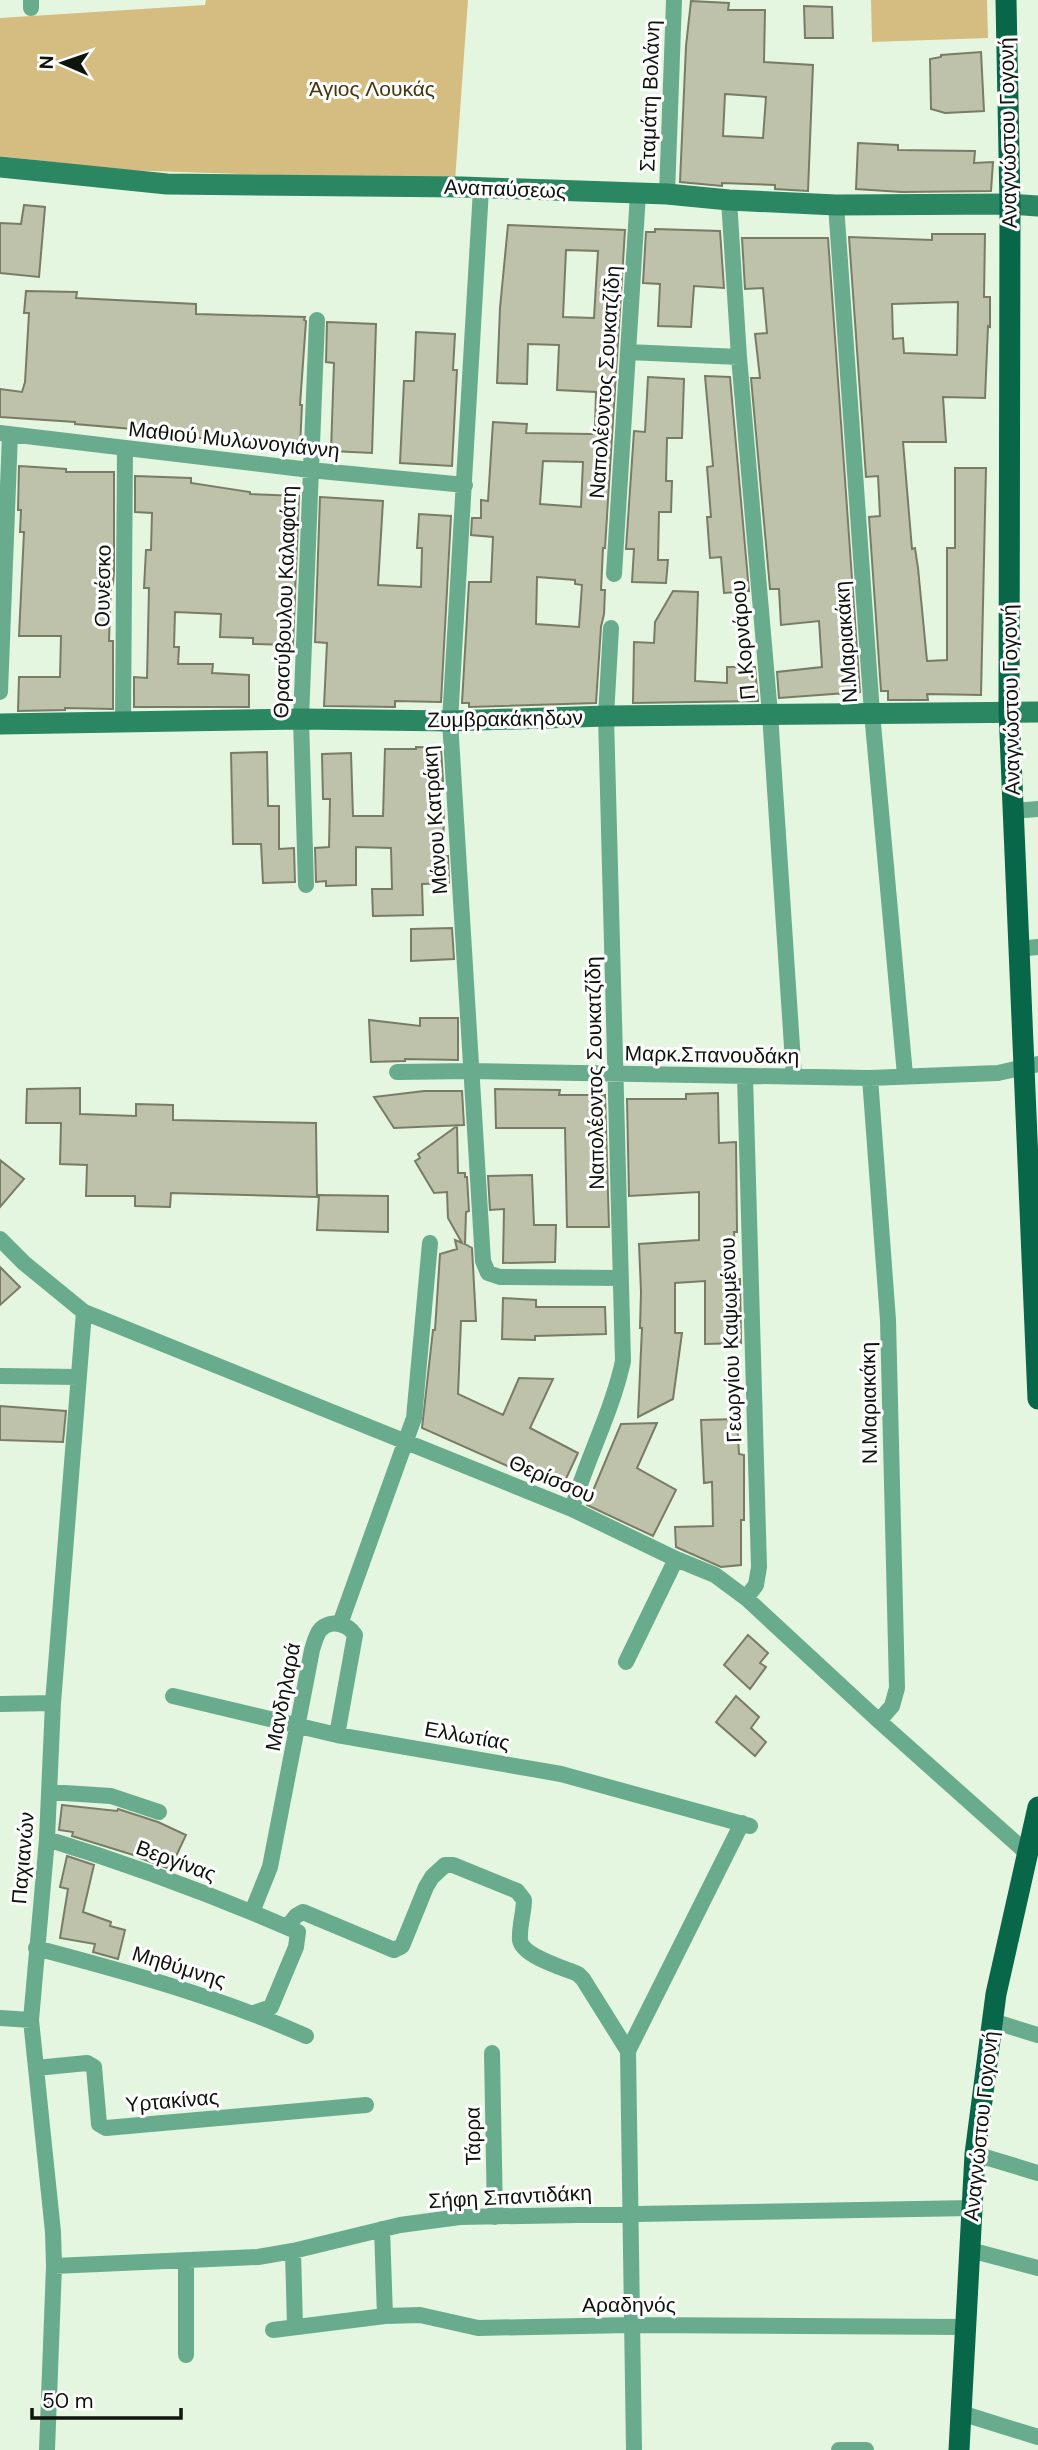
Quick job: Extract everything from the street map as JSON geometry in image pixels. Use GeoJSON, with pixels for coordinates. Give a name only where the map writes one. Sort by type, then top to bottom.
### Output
{"type":"FeatureCollection","features":[{"type":"Feature","properties":{"kind":"main road","name":"Αναγνώστου Γογονή"},"geometry":{"type":"LineString","coordinates":[[1006,0],[1010,204],[1009,711],[1012,811],[1028,948],[1038,1399]]}},
{"type":"Feature","properties":{"kind":"main road","name":"Αναπαύσεως"},"geometry":{"type":"LineString","coordinates":[[0,167],[167,184],[667,194],[836,205],[1038,206]]}},
{"type":"Feature","properties":{"kind":"main road","name":"Ζυμβρακάκηδων"},"geometry":{"type":"LineString","coordinates":[[0,724],[301,719],[450,721],[606,716],[1038,712]]}},
{"type":"Feature","properties":{"kind":"main road","name":"Αναγνώστου Γογονή"},"geometry":{"type":"LineString","coordinates":[[959,2450],[975,2154],[996,1994],[1033,1856],[1038,1807]]}},
{"type":"Feature","properties":{"kind":"street","name":"Σταμάτη Βολάνη"},"geometry":{"type":"LineString","coordinates":[[667,194],[674,0]]}},
{"type":"Feature","properties":{"kind":"street","name":"Μάνου Κατράκη"},"geometry":{"type":"LineString","coordinates":[[481,189],[450,721],[483,1261],[488,1273],[500,1277],[620,1278]]}},
{"type":"Feature","properties":{"kind":"street","name":"Ναπολέοντος Σουκατζίδη"},"geometry":{"type":"LineString","coordinates":[[614,574],[639,194]]}},
{"type":"Feature","properties":{"kind":"street","name":"Π .Κορνάρου"},"geometry":{"type":"LineString","coordinates":[[729,200],[739,358],[770,715],[794,1077]]}},
{"type":"Feature","properties":{"kind":"street","name":"Ν.Μαριακάκη"},"geometry":{"type":"LineString","coordinates":[[836,205],[872,713],[905,1075]]}},
{"type":"Feature","properties":{"kind":"street","name":"Θρασύβουλου Καλαφάτη"},"geometry":{"type":"LineString","coordinates":[[306,885],[301,719],[317,320]]}},
{"type":"Feature","properties":{"kind":"street"},"geometry":{"type":"LineString","coordinates":[[628,352],[739,358]]}},
{"type":"Feature","properties":{"kind":"street","name":"Μαθιού Μυλωνογιάννη"},"geometry":{"type":"LineString","coordinates":[[5,433],[310,470],[464,485]]}},
{"type":"Feature","properties":{"kind":"street"},"geometry":{"type":"LineString","coordinates":[[0,692],[5,433]]}},
{"type":"Feature","properties":{"kind":"street","name":"Ουνέσκο"},"geometry":{"type":"LineString","coordinates":[[123,723],[125,448]]}},
{"type":"Feature","properties":{"kind":"street","name":"Ναπολέοντος Σουκατζίδη"},"geometry":{"type":"LineString","coordinates":[[572,1508],[584,1468],[617,1391],[624,1361],[606,716],[611,628]]}},
{"type":"Feature","properties":{"kind":"street"},"geometry":{"type":"LineString","coordinates":[[1012,811],[1038,809]]}},
{"type":"Feature","properties":{"kind":"street","name":"Μαρκ.Σπανουδάκη"},"geometry":{"type":"LineString","coordinates":[[397,1072],[870,1078],[998,1073],[1031,1066]]}},
{"type":"Feature","properties":{"kind":"street","name":"Γεωργίου Καψωμένου"},"geometry":{"type":"LineString","coordinates":[[745,1076],[759,1567],[756,1585],[746,1598]]}},
{"type":"Feature","properties":{"kind":"street","name":"Ν.Μαριακάκη"},"geometry":{"type":"LineString","coordinates":[[870,1078],[888,1320],[897,1688],[892,1706],[879,1721]]}},
{"type":"Feature","properties":{"kind":"street","name":"Θερίσσου"},"geometry":{"type":"LineString","coordinates":[[0,1239],[24,1263],[84,1312],[572,1508],[715,1575],[746,1598],[879,1721],[1033,1856]]}},
{"type":"Feature","properties":{"kind":"street"},"geometry":{"type":"LineString","coordinates":[[337,1735],[355,1635],[350,1628],[340,1624],[414,1418],[430,1243]]}},
{"type":"Feature","properties":{"kind":"street","name":"Παχιανών"},"geometry":{"type":"LineString","coordinates":[[47,2450],[53,2232],[31,2020],[47,1839],[53,1703],[84,1312]]}},
{"type":"Feature","properties":{"kind":"street"},"geometry":{"type":"LineString","coordinates":[[0,1376],[79,1377]]}},
{"type":"Feature","properties":{"kind":"street"},"geometry":{"type":"LineString","coordinates":[[625,1662],[676,1559]]}},
{"type":"Feature","properties":{"kind":"street","name":"Μανδηλαρά"},"geometry":{"type":"LineString","coordinates":[[252,1912],[270,1867],[312,1650],[319,1630],[340,1624]]}},
{"type":"Feature","properties":{"kind":"street","name":"Ελλωτίας"},"geometry":{"type":"LineString","coordinates":[[173,1696],[337,1735],[561,1774],[747,1825],[628,2051]]}},
{"type":"Feature","properties":{"kind":"street"},"geometry":{"type":"LineString","coordinates":[[0,1704],[53,1703]]}},
{"type":"Feature","properties":{"kind":"street"},"geometry":{"type":"LineString","coordinates":[[49,1792],[111,1797],[159,1812]]}},
{"type":"Feature","properties":{"kind":"street","name":"Βεργίνας"},"geometry":{"type":"LineString","coordinates":[[47,1839],[135,1868],[287,1927]]}},
{"type":"Feature","properties":{"kind":"street"},"geometry":{"type":"LineString","coordinates":[[254,2013],[271,2007],[296,1947],[298,1932],[287,1927],[303,1912],[394,1950],[402,1946],[426,1887],[445,1865],[453,1865],[517,1891],[524,1899],[520,1941],[525,1949],[531,1955],[578,1974],[628,2051],[634,2450]]}},
{"type":"Feature","properties":{"kind":"street","name":"Μηθύμνης"},"geometry":{"type":"LineString","coordinates":[[36,1948],[120,1970],[254,2013],[306,2036]]}},
{"type":"Feature","properties":{"kind":"street"},"geometry":{"type":"LineString","coordinates":[[0,2018],[31,2020]]}},
{"type":"Feature","properties":{"kind":"street"},"geometry":{"type":"LineString","coordinates":[[992,2021],[1038,2035]]}},
{"type":"Feature","properties":{"kind":"street","name":"Τάρρα"},"geometry":{"type":"LineString","coordinates":[[492,2053],[495,2217]]}},
{"type":"Feature","properties":{"kind":"street","name":"Υρτακίνας"},"geometry":{"type":"LineString","coordinates":[[36,2068],[87,2063],[94,2067],[99,2124],[106,2128],[366,2105]]}},
{"type":"Feature","properties":{"kind":"street"},"geometry":{"type":"LineString","coordinates":[[975,2154],[1038,2173]]}},
{"type":"Feature","properties":{"kind":"street","name":"Σήφη Σπαντιδάκη"},"geometry":{"type":"LineString","coordinates":[[54,2266],[258,2258],[382,2230],[460,2217],[972,2208]]}},
{"type":"Feature","properties":{"kind":"street"},"geometry":{"type":"LineString","coordinates":[[382,2230],[385,2316]]}},
{"type":"Feature","properties":{"kind":"street"},"geometry":{"type":"LineString","coordinates":[[970,2250],[1038,2268]]}},
{"type":"Feature","properties":{"kind":"street"},"geometry":{"type":"LineString","coordinates":[[293,2251],[295,2327]]}},
{"type":"Feature","properties":{"kind":"street"},"geometry":{"type":"LineString","coordinates":[[186,2261],[187,2356]]}},
{"type":"Feature","properties":{"kind":"street","name":"Αραδηνός"},"geometry":{"type":"LineString","coordinates":[[273,2330],[385,2316],[420,2315],[478,2328],[631,2325],[965,2327]]}},
{"type":"Feature","properties":{"kind":"street"},"geometry":{"type":"LineString","coordinates":[[961,2413],[1038,2437]]}},
{"type":"Feature","properties":{"kind":"street"},"geometry":{"type":"LineString","coordinates":[[839,2449],[866,2450]]}},
{"type":"Feature","properties":{"kind":"green space","name":"Άγιος Λουκάς"},"geometry":{"type":"Polygon","coordinates":[[[206,0],[468,0],[455,181],[122,170],[0,156],[0,18],[205,5],[206,0]]]}},
{"type":"Feature","properties":{"kind":"green space"},"geometry":{"type":"Polygon","coordinates":[[[871,0],[987,0],[988,38],[872,42],[871,0]]]}},
{"type":"Feature","properties":{"kind":"building"},"geometry":{"type":"Polygon","coordinates":[[[691,1],[729,3],[728,10],[765,10],[764,62],[813,65],[808,191],[775,189],[775,185],[722,183],[722,186],[680,182],[686,46],[691,1]],[[725,94],[723,136],[763,138],[766,97],[725,94]]]}},
{"type":"Feature","properties":{"kind":"building"},"geometry":{"type":"Polygon","coordinates":[[[804,6],[832,7],[833,38],[805,38],[804,6]]]}},
{"type":"Feature","properties":{"kind":"building"},"geometry":{"type":"Polygon","coordinates":[[[981,52],[984,111],[945,113],[931,109],[930,59],[941,55],[981,52]]]}},
{"type":"Feature","properties":{"kind":"building"},"geometry":{"type":"Polygon","coordinates":[[[858,143],[898,145],[898,150],[975,151],[974,163],[993,162],[991,191],[902,192],[856,189],[858,143]]]}},
{"type":"Feature","properties":{"kind":"building"},"geometry":{"type":"Polygon","coordinates":[[[24,205],[45,207],[39,277],[0,273],[0,223],[21,224],[24,205]]]}},
{"type":"Feature","properties":{"kind":"building"},"geometry":{"type":"Polygon","coordinates":[[[508,225],[625,230],[603,548],[601,590],[605,590],[604,614],[596,703],[469,707],[469,703],[462,703],[469,582],[491,582],[493,537],[471,535],[472,518],[481,518],[481,500],[488,501],[493,422],[527,424],[526,433],[592,434],[595,428],[596,392],[557,390],[559,345],[528,344],[527,384],[497,383],[500,308],[508,225]],[[566,250],[563,317],[594,318],[598,251],[566,250]],[[543,461],[540,504],[581,507],[583,462],[543,461]],[[537,577],[536,624],[579,627],[582,585],[575,584],[575,580],[537,577]]]}},
{"type":"Feature","properties":{"kind":"building"},"geometry":{"type":"Polygon","coordinates":[[[655,229],[720,231],[724,288],[694,286],[691,327],[658,326],[660,284],[643,283],[646,232],[655,232],[655,229]]]}},
{"type":"Feature","properties":{"kind":"building"},"geometry":{"type":"Polygon","coordinates":[[[932,234],[985,234],[984,297],[990,297],[990,327],[988,326],[985,398],[943,397],[946,442],[903,442],[912,549],[915,548],[918,568],[927,661],[947,660],[947,548],[955,548],[955,468],[986,468],[981,695],[927,694],[928,700],[888,700],[888,691],[881,691],[869,517],[880,516],[878,476],[866,477],[849,237],[932,240],[932,234]],[[958,302],[892,304],[893,339],[903,338],[904,353],[957,355],[958,302]]]}},
{"type":"Feature","properties":{"kind":"building"},"geometry":{"type":"Polygon","coordinates":[[[742,238],[828,238],[860,692],[779,698],[777,672],[822,667],[819,621],[781,625],[779,589],[770,589],[751,378],[760,378],[755,334],[767,333],[763,288],[745,289],[742,238]]]}},
{"type":"Feature","properties":{"kind":"building"},"geometry":{"type":"Polygon","coordinates":[[[26,291],[77,292],[76,298],[196,304],[196,314],[305,317],[300,447],[144,433],[144,430],[75,422],[0,417],[0,389],[22,392],[25,382],[29,313],[24,313],[26,291]]]}},
{"type":"Feature","properties":{"kind":"building"},"geometry":{"type":"Polygon","coordinates":[[[327,322],[376,324],[372,453],[331,451],[334,363],[326,362],[327,322]]]}},
{"type":"Feature","properties":{"kind":"building"},"geometry":{"type":"Polygon","coordinates":[[[416,332],[455,334],[453,370],[457,370],[452,466],[400,463],[404,381],[414,381],[416,332]]]}},
{"type":"Feature","properties":{"kind":"building"},"geometry":{"type":"Polygon","coordinates":[[[705,376],[730,377],[749,591],[724,593],[721,557],[710,558],[707,517],[711,517],[707,467],[713,466],[705,376]]]}},
{"type":"Feature","properties":{"kind":"building"},"geometry":{"type":"Polygon","coordinates":[[[648,377],[684,379],[682,438],[667,438],[666,481],[672,481],[671,512],[659,512],[658,560],[668,560],[666,583],[632,582],[634,549],[626,549],[634,431],[645,432],[648,377]]]}},
{"type":"Feature","properties":{"kind":"building"},"geometry":{"type":"Polygon","coordinates":[[[19,466],[66,469],[66,472],[114,472],[114,572],[113,584],[111,583],[109,641],[113,641],[113,709],[18,711],[19,677],[60,677],[61,636],[19,636],[24,532],[20,532],[21,510],[18,510],[19,466]]]}},
{"type":"Feature","properties":{"kind":"building"},"geometry":{"type":"Polygon","coordinates":[[[135,476],[191,478],[191,483],[250,494],[299,496],[293,645],[253,644],[253,638],[220,637],[221,614],[175,612],[174,647],[179,647],[178,664],[213,664],[212,673],[249,675],[249,707],[134,707],[134,677],[147,678],[149,588],[144,588],[146,550],[151,550],[152,513],[135,512],[135,476]]]}},
{"type":"Feature","properties":{"kind":"building"},"geometry":{"type":"Polygon","coordinates":[[[320,497],[383,501],[378,585],[421,587],[422,548],[417,548],[419,514],[451,516],[441,702],[395,701],[395,707],[324,706],[327,643],[315,642],[320,497]]]}},
{"type":"Feature","properties":{"kind":"building"},"geometry":{"type":"Polygon","coordinates":[[[673,591],[698,592],[695,681],[727,683],[727,667],[755,667],[758,701],[633,703],[634,642],[654,643],[655,622],[673,591]]]}},
{"type":"Feature","properties":{"kind":"building"},"geometry":{"type":"Polygon","coordinates":[[[441,748],[443,781],[439,781],[439,811],[444,811],[443,857],[448,856],[449,883],[422,884],[423,915],[373,916],[372,889],[392,889],[391,848],[356,847],[356,885],[326,886],[326,881],[316,882],[315,848],[329,847],[330,799],[323,799],[322,754],[351,753],[353,816],[383,816],[385,749],[441,748]]]}},
{"type":"Feature","properties":{"kind":"building"},"geometry":{"type":"Polygon","coordinates":[[[267,752],[268,806],[279,806],[279,849],[294,848],[295,882],[263,883],[261,844],[233,844],[231,753],[267,752]]]}},
{"type":"Feature","properties":{"kind":"building"},"geometry":{"type":"Polygon","coordinates":[[[452,928],[454,959],[411,961],[411,929],[452,928]]]}},
{"type":"Feature","properties":{"kind":"building"},"geometry":{"type":"Polygon","coordinates":[[[420,1018],[458,1018],[458,1060],[405,1059],[371,1062],[369,1020],[420,1026],[420,1018]]]}},
{"type":"Feature","properties":{"kind":"building"},"geometry":{"type":"Polygon","coordinates":[[[80,1088],[80,1114],[136,1116],[136,1104],[173,1105],[173,1120],[316,1123],[317,1197],[171,1193],[170,1207],[135,1206],[135,1196],[86,1196],[87,1165],[60,1164],[61,1123],[26,1123],[27,1089],[80,1088]]]}},
{"type":"Feature","properties":{"kind":"building"},"geometry":{"type":"Polygon","coordinates":[[[495,1089],[560,1090],[559,1095],[605,1095],[609,1227],[567,1227],[565,1128],[496,1128],[495,1089]]]}},
{"type":"Feature","properties":{"kind":"building"},"geometry":{"type":"Polygon","coordinates":[[[424,1091],[462,1091],[464,1125],[394,1128],[374,1097],[424,1091]]]}},
{"type":"Feature","properties":{"kind":"building"},"geometry":{"type":"Polygon","coordinates":[[[718,1093],[719,1143],[736,1142],[737,1232],[734,1232],[736,1279],[740,1279],[741,1343],[705,1344],[705,1281],[675,1283],[675,1333],[682,1333],[673,1399],[638,1417],[642,1328],[639,1244],[699,1240],[699,1192],[629,1196],[627,1099],[686,1099],[686,1094],[718,1093]]]}},
{"type":"Feature","properties":{"kind":"building"},"geometry":{"type":"Polygon","coordinates":[[[457,1126],[458,1173],[465,1173],[467,1177],[469,1211],[466,1212],[465,1244],[472,1248],[476,1321],[461,1321],[458,1394],[503,1415],[519,1378],[553,1379],[530,1428],[578,1453],[564,1483],[517,1456],[512,1468],[422,1428],[435,1330],[440,1254],[457,1249],[455,1240],[462,1243],[448,1218],[447,1192],[434,1193],[415,1161],[420,1158],[418,1154],[457,1126]]]}},
{"type":"Feature","properties":{"kind":"building"},"geometry":{"type":"Polygon","coordinates":[[[0,1160],[24,1179],[0,1207],[0,1160]]]}},
{"type":"Feature","properties":{"kind":"building"},"geometry":{"type":"Polygon","coordinates":[[[532,1175],[534,1225],[556,1225],[555,1262],[503,1263],[504,1209],[490,1210],[488,1176],[532,1175]]]}},
{"type":"Feature","properties":{"kind":"building"},"geometry":{"type":"Polygon","coordinates":[[[319,1195],[388,1196],[388,1232],[317,1230],[319,1195]]]}},
{"type":"Feature","properties":{"kind":"building"},"geometry":{"type":"Polygon","coordinates":[[[0,1267],[20,1287],[0,1305],[0,1267]]]}},
{"type":"Feature","properties":{"kind":"building"},"geometry":{"type":"Polygon","coordinates":[[[503,1298],[536,1300],[536,1307],[605,1307],[606,1334],[535,1336],[535,1340],[502,1339],[503,1298]]]}},
{"type":"Feature","properties":{"kind":"building"},"geometry":{"type":"Polygon","coordinates":[[[0,1406],[66,1411],[63,1442],[0,1440],[0,1406]]]}},
{"type":"Feature","properties":{"kind":"building"},"geometry":{"type":"Polygon","coordinates":[[[737,1419],[739,1454],[744,1455],[741,1565],[721,1567],[676,1547],[675,1527],[713,1526],[712,1482],[704,1483],[701,1420],[737,1419]]]}},
{"type":"Feature","properties":{"kind":"building"},"geometry":{"type":"Polygon","coordinates":[[[657,1423],[637,1468],[676,1490],[653,1536],[587,1505],[621,1424],[657,1423]]]}},
{"type":"Feature","properties":{"kind":"building"},"geometry":{"type":"Polygon","coordinates":[[[748,1635],[768,1653],[760,1663],[766,1667],[750,1689],[724,1665],[748,1635]]]}},
{"type":"Feature","properties":{"kind":"building"},"geometry":{"type":"Polygon","coordinates":[[[736,1696],[759,1717],[751,1728],[766,1742],[755,1756],[716,1722],[736,1696]]]}},
{"type":"Feature","properties":{"kind":"building"},"geometry":{"type":"Polygon","coordinates":[[[62,1805],[118,1809],[158,1822],[186,1835],[170,1869],[72,1836],[73,1832],[59,1830],[62,1805]]]}},
{"type":"Feature","properties":{"kind":"building"},"geometry":{"type":"Polygon","coordinates":[[[67,1856],[94,1865],[83,1912],[111,1922],[110,1926],[125,1930],[118,1959],[93,1952],[95,1944],[60,1938],[68,1889],[60,1887],[67,1856]]]}}]}
